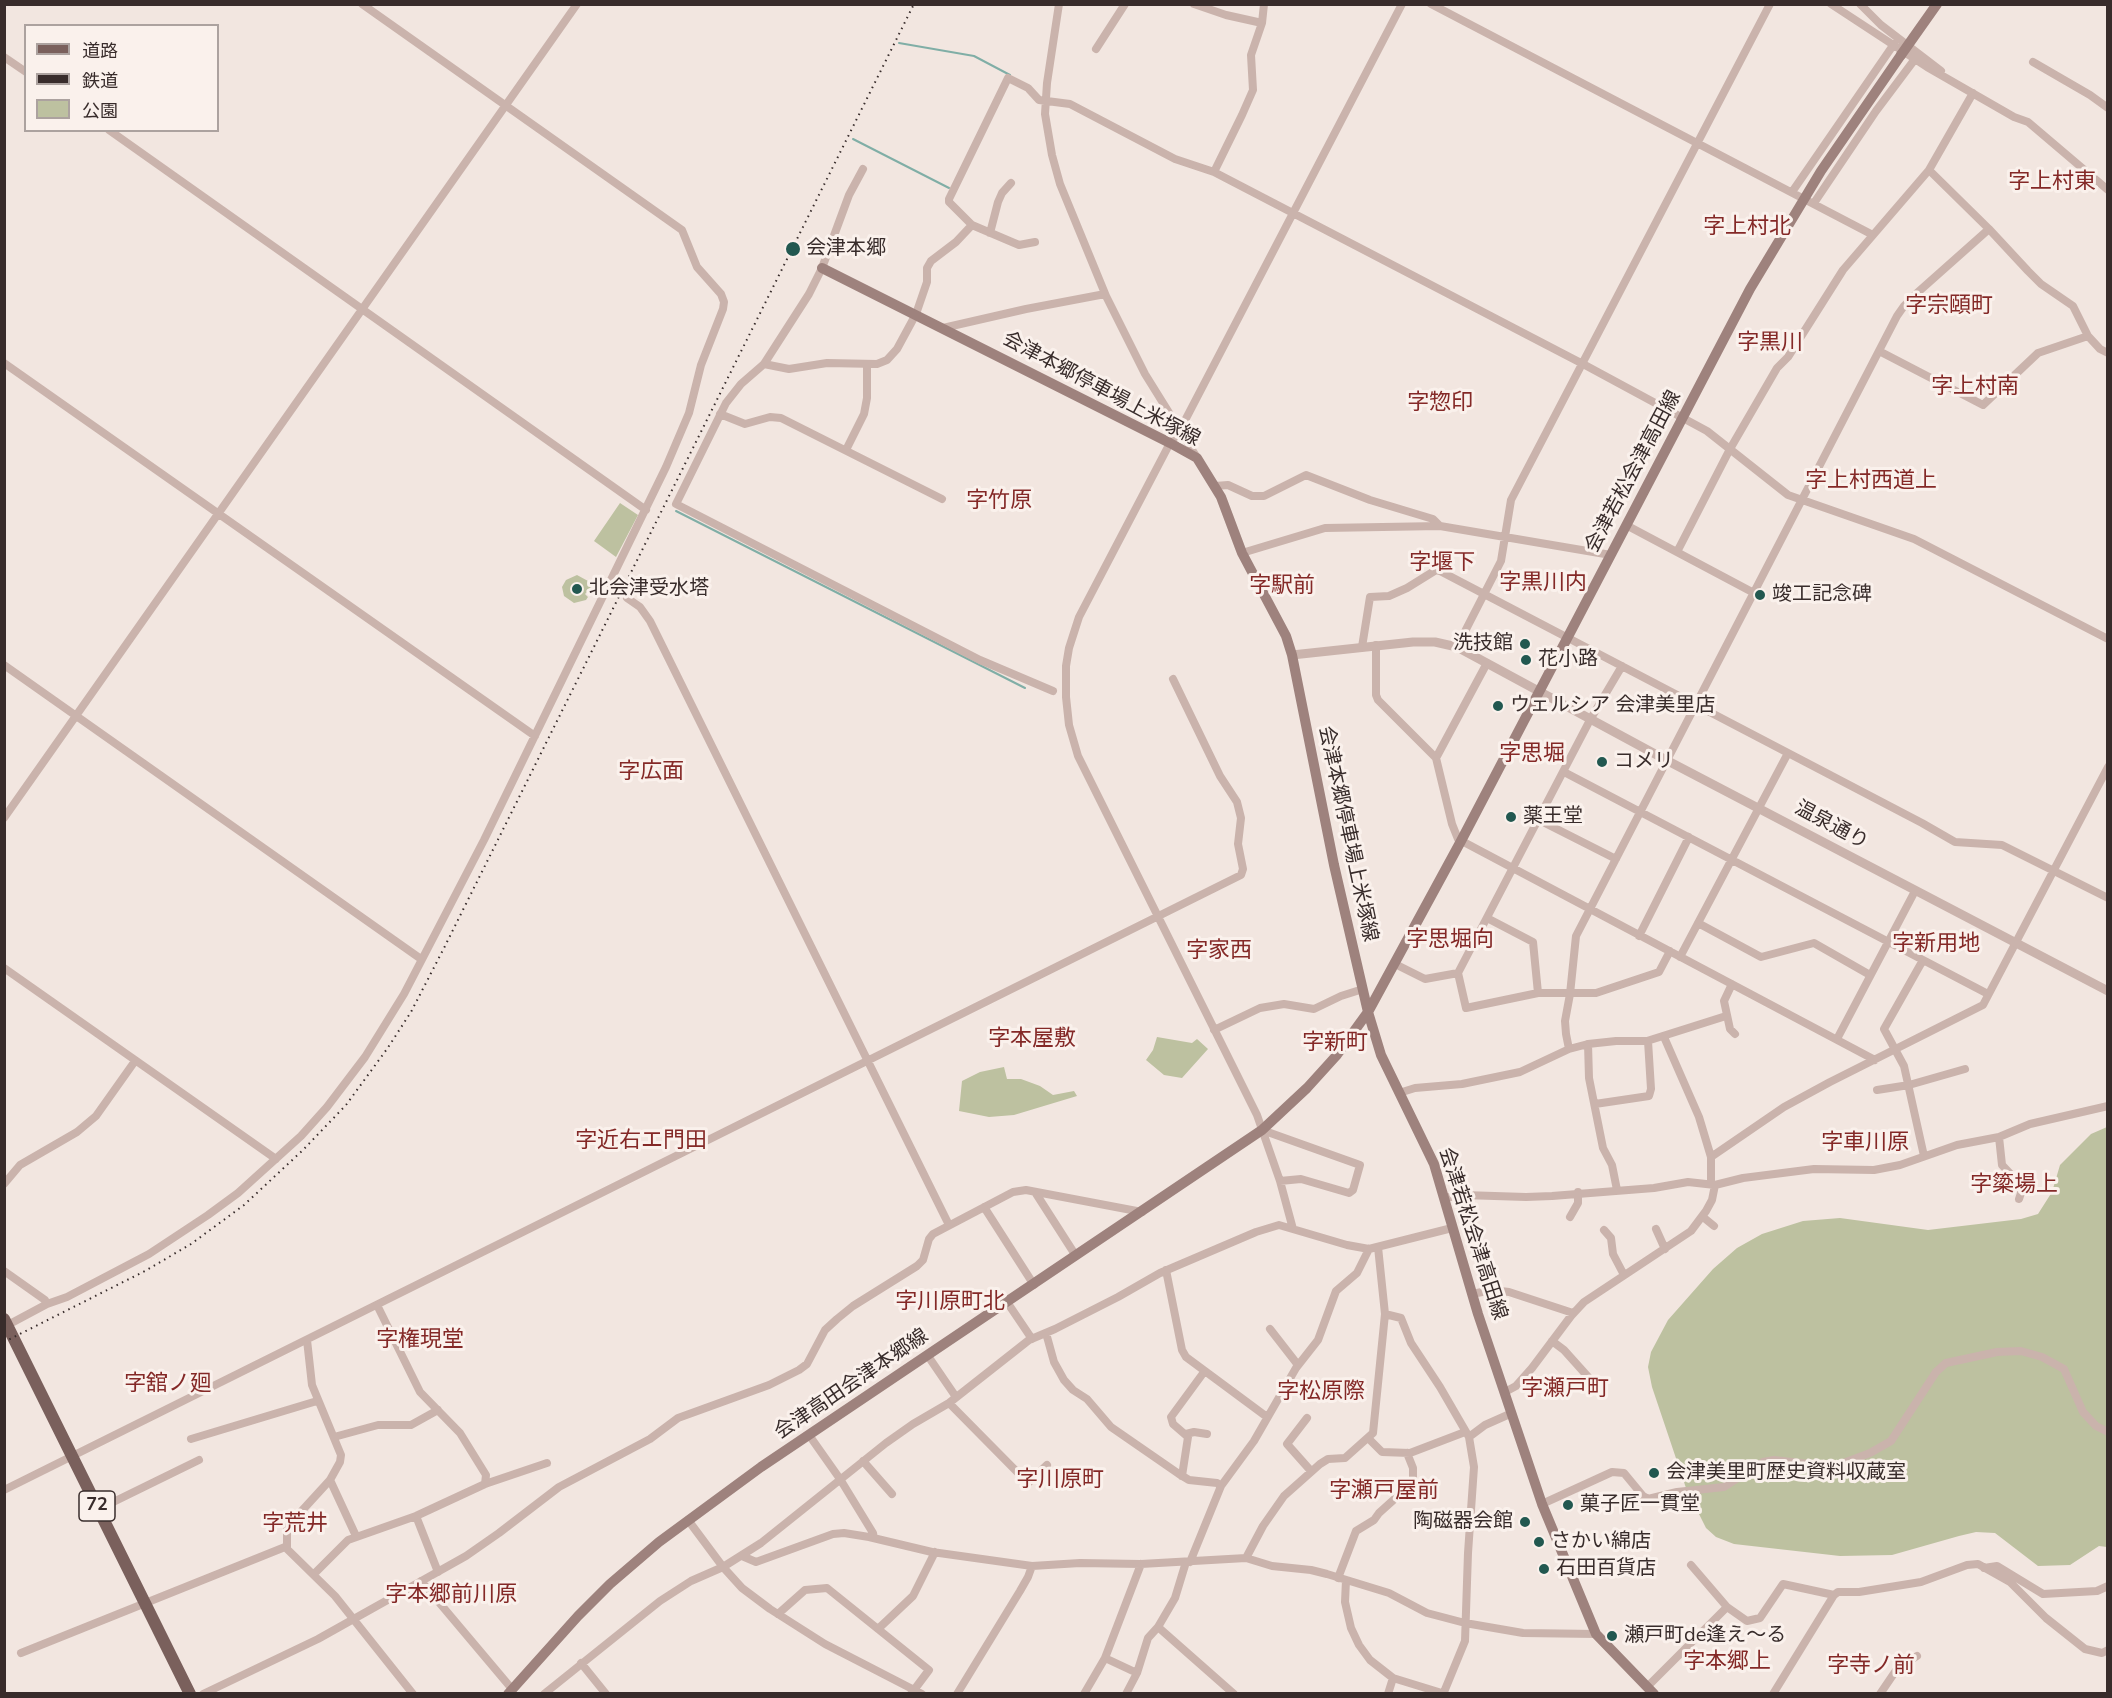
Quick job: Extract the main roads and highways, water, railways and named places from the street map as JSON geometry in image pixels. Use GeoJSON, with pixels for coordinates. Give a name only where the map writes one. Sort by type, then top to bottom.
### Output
{"type":"FeatureCollection","features":[{"type":"Feature","properties":{"kind":"main road","name":"会津若松会津高田線"},"geometry":{"type":"LineString","coordinates":[[1651,1690],[1596,1634],[1542,1504],[1472,1294],[1434,1164],[1381,1055],[1368,1012],[1461,841],[1750,289],[1809,201],[1901,55],[1937,4]]}},
{"type":"Feature","properties":{"kind":"main road","name":"会津本郷停車場上米塚線"},"geometry":{"type":"LineString","coordinates":[[822,268],[1197,458],[1215,486],[1242,553],[1282,629],[1292,655],[1331,854],[1368,1012]]}},
{"type":"Feature","properties":{"kind":"main road","name":"会津高田会津本郷線"},"geometry":{"type":"LineString","coordinates":[[510,1691],[571,1623],[610,1584],[688,1520],[761,1467],[1262,1130],[1336,1056],[1368,1012]]}},
{"type":"Feature","properties":{"kind":"main road","name":"72"},"geometry":{"type":"LineString","coordinates":[[6,1324],[190,1694]]}},
{"type":"Feature","properties":{"kind":"waterway"},"geometry":{"type":"LineString","coordinates":[[899,43],[974,56],[1010,75]]}},
{"type":"Feature","properties":{"kind":"waterway"},"geometry":{"type":"LineString","coordinates":[[853,139],[949,188]]}},
{"type":"Feature","properties":{"kind":"waterway"},"geometry":{"type":"LineString","coordinates":[[676,511],[1025,688]]}},
{"type":"Feature","properties":{"kind":"railway"},"geometry":{"type":"LineString","coordinates":[[4,1342],[145,1271],[191,1244],[244,1205],[303,1150],[346,1105],[387,1049],[411,1012],[444,948],[914,4]]}},
{"type":"Feature","properties":{"kind":"place","name":"会津本郷"},"geometry":{"type":"Point","coordinates":[793,249]}},
{"type":"Feature","properties":{"kind":"place","name":"北会津受水塔"},"geometry":{"type":"Point","coordinates":[577,589]}},
{"type":"Feature","properties":{"kind":"place","name":"竣工記念碑"},"geometry":{"type":"Point","coordinates":[1760,595]}},
{"type":"Feature","properties":{"kind":"place","name":"洗技館"},"geometry":{"type":"Point","coordinates":[1525,644]}},
{"type":"Feature","properties":{"kind":"place","name":"花小路"},"geometry":{"type":"Point","coordinates":[1526,660]}},
{"type":"Feature","properties":{"kind":"place","name":"ウェルシア 会津美里店"},"geometry":{"type":"Point","coordinates":[1498,706]}},
{"type":"Feature","properties":{"kind":"place","name":"コメリ"},"geometry":{"type":"Point","coordinates":[1602,762]}},
{"type":"Feature","properties":{"kind":"place","name":"薬王堂"},"geometry":{"type":"Point","coordinates":[1511,817]}},
{"type":"Feature","properties":{"kind":"place","name":"会津美里町歴史資料収蔵室"},"geometry":{"type":"Point","coordinates":[1654,1473]}},
{"type":"Feature","properties":{"kind":"place","name":"菓子匠一貫堂"},"geometry":{"type":"Point","coordinates":[1568,1505]}},
{"type":"Feature","properties":{"kind":"place","name":"陶磁器会館"},"geometry":{"type":"Point","coordinates":[1525,1522]}},
{"type":"Feature","properties":{"kind":"place","name":"さかい綿店"},"geometry":{"type":"Point","coordinates":[1539,1542]}},
{"type":"Feature","properties":{"kind":"place","name":"石田百貨店"},"geometry":{"type":"Point","coordinates":[1544,1569]}},
{"type":"Feature","properties":{"kind":"place","name":"瀬戸町de逢え〜る"},"geometry":{"type":"Point","coordinates":[1612,1636]}},
{"type":"Feature","properties":{"kind":"district","name":"字上村東"},"geometry":{"type":"Point","coordinates":[2052,183]}},
{"type":"Feature","properties":{"kind":"district","name":"字上村北"},"geometry":{"type":"Point","coordinates":[1747,228]}},
{"type":"Feature","properties":{"kind":"district","name":"字宗頤町"},"geometry":{"type":"Point","coordinates":[1949,307]}},
{"type":"Feature","properties":{"kind":"district","name":"字黒川"},"geometry":{"type":"Point","coordinates":[1770,344]}},
{"type":"Feature","properties":{"kind":"district","name":"字上村南"},"geometry":{"type":"Point","coordinates":[1975,388]}},
{"type":"Feature","properties":{"kind":"district","name":"字惣印"},"geometry":{"type":"Point","coordinates":[1440,404]}},
{"type":"Feature","properties":{"kind":"district","name":"字上村西道上"},"geometry":{"type":"Point","coordinates":[1871,482]}},
{"type":"Feature","properties":{"kind":"district","name":"字竹原"},"geometry":{"type":"Point","coordinates":[999,502]}},
{"type":"Feature","properties":{"kind":"district","name":"字堰下"},"geometry":{"type":"Point","coordinates":[1442,564]}},
{"type":"Feature","properties":{"kind":"district","name":"字黒川内"},"geometry":{"type":"Point","coordinates":[1543,584]}},
{"type":"Feature","properties":{"kind":"district","name":"字駅前"},"geometry":{"type":"Point","coordinates":[1282,587]}},
{"type":"Feature","properties":{"kind":"district","name":"字思堀"},"geometry":{"type":"Point","coordinates":[1532,755]}},
{"type":"Feature","properties":{"kind":"district","name":"字広面"},"geometry":{"type":"Point","coordinates":[651,773]}},
{"type":"Feature","properties":{"kind":"district","name":"字思堀向"},"geometry":{"type":"Point","coordinates":[1450,941]}},
{"type":"Feature","properties":{"kind":"district","name":"字新用地"},"geometry":{"type":"Point","coordinates":[1936,945]}},
{"type":"Feature","properties":{"kind":"district","name":"字家西"},"geometry":{"type":"Point","coordinates":[1219,952]}},
{"type":"Feature","properties":{"kind":"district","name":"字本屋敷"},"geometry":{"type":"Point","coordinates":[1032,1040]}},
{"type":"Feature","properties":{"kind":"district","name":"字新町"},"geometry":{"type":"Point","coordinates":[1335,1044]}},
{"type":"Feature","properties":{"kind":"district","name":"字近右エ門田"},"geometry":{"type":"Point","coordinates":[641,1142]}},
{"type":"Feature","properties":{"kind":"district","name":"字車川原"},"geometry":{"type":"Point","coordinates":[1865,1144]}},
{"type":"Feature","properties":{"kind":"district","name":"字簗場上"},"geometry":{"type":"Point","coordinates":[2014,1186]}},
{"type":"Feature","properties":{"kind":"district","name":"字川原町北"},"geometry":{"type":"Point","coordinates":[950,1303]}},
{"type":"Feature","properties":{"kind":"district","name":"字権現堂"},"geometry":{"type":"Point","coordinates":[420,1341]}},
{"type":"Feature","properties":{"kind":"district","name":"字舘ノ廻"},"geometry":{"type":"Point","coordinates":[168,1385]}},
{"type":"Feature","properties":{"kind":"district","name":"字瀬戸町"},"geometry":{"type":"Point","coordinates":[1565,1390]}},
{"type":"Feature","properties":{"kind":"district","name":"字松原際"},"geometry":{"type":"Point","coordinates":[1321,1393]}},
{"type":"Feature","properties":{"kind":"district","name":"字川原町"},"geometry":{"type":"Point","coordinates":[1060,1481]}},
{"type":"Feature","properties":{"kind":"district","name":"字瀬戸屋前"},"geometry":{"type":"Point","coordinates":[1384,1492]}},
{"type":"Feature","properties":{"kind":"district","name":"字荒井"},"geometry":{"type":"Point","coordinates":[295,1525]}},
{"type":"Feature","properties":{"kind":"district","name":"字本郷前川原"},"geometry":{"type":"Point","coordinates":[451,1596]}},
{"type":"Feature","properties":{"kind":"district","name":"字本郷上"},"geometry":{"type":"Point","coordinates":[1727,1663]}},
{"type":"Feature","properties":{"kind":"district","name":"字寺ノ前"},"geometry":{"type":"Point","coordinates":[1871,1667]}}]}
